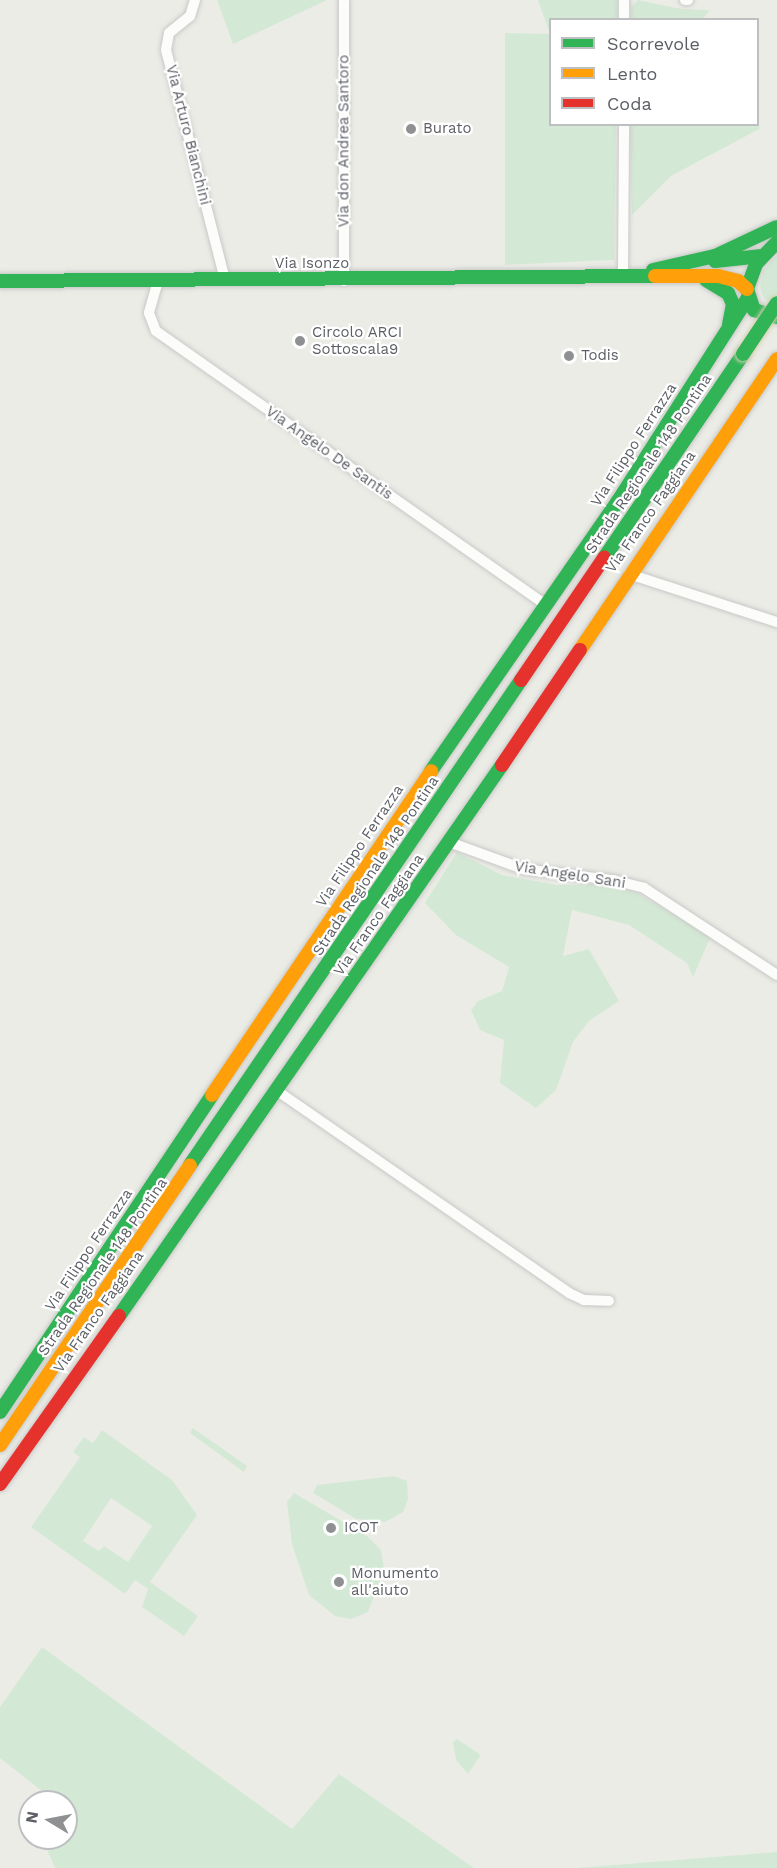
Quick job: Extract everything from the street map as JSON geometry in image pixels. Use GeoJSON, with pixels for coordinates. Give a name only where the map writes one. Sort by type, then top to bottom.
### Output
{"type":"FeatureCollection","features":[{"type":"Feature","properties":{"kind":"street","name":"Via Arturo Bianchini"},"geometry":{"type":"LineString","coordinates":[[195,0],[190,16],[169,33],[166,50],[225,280]]}},
{"type":"Feature","properties":{"kind":"street","name":"Via don Andrea Santoro"},"geometry":{"type":"LineString","coordinates":[[344,0],[344,281]]}},
{"type":"Feature","properties":{"kind":"street"},"geometry":{"type":"LineString","coordinates":[[624,0],[624,18]]}},
{"type":"Feature","properties":{"kind":"street"},"geometry":{"type":"LineString","coordinates":[[623,276],[624,126]]}},
{"type":"Feature","properties":{"kind":"street"},"geometry":{"type":"LineString","coordinates":[[697,261],[777,227]]}},
{"type":"Feature","properties":{"kind":"street"},"geometry":{"type":"LineString","coordinates":[[747,294],[762,256],[777,242]]}},
{"type":"Feature","properties":{"kind":"street"},"geometry":{"type":"LineString","coordinates":[[623,276],[697,261],[762,256]]}},
{"type":"Feature","properties":{"kind":"street","name":"Via Isonzo"},"geometry":{"type":"LineString","coordinates":[[0,281],[344,281],[623,276]]}},
{"type":"Feature","properties":{"kind":"street"},"geometry":{"type":"LineString","coordinates":[[623,276],[732,278],[760,313],[777,317]]}},
{"type":"Feature","properties":{"kind":"street"},"geometry":{"type":"LineString","coordinates":[[697,277],[719,285],[728,293],[733,304],[727,333]]}},
{"type":"Feature","properties":{"kind":"street","name":"Via Angelo De Santis"},"geometry":{"type":"LineString","coordinates":[[158,281],[149,313],[156,331],[546,604]]}},
{"type":"Feature","properties":{"kind":"street","name":"Via Filippo Ferrazza"},"geometry":{"type":"LineString","coordinates":[[0,1412],[345,896],[546,604],[727,333],[747,294]]}},
{"type":"Feature","properties":{"kind":"street","name":"Strada Regionale 148 Pontina"},"geometry":{"type":"LineString","coordinates":[[0,1445],[777,303]]}},
{"type":"Feature","properties":{"kind":"street","name":"Via Franco Faggiana"},"geometry":{"type":"LineString","coordinates":[[0,1484],[449,842],[777,359]]}},
{"type":"Feature","properties":{"kind":"street"},"geometry":{"type":"LineString","coordinates":[[629,574],[777,622]]}},
{"type":"Feature","properties":{"kind":"street","name":"Via Angelo Sani"},"geometry":{"type":"LineString","coordinates":[[449,842],[523,869],[613,880],[644,888],[777,975]]}},
{"type":"Feature","properties":{"kind":"street"},"geometry":{"type":"LineString","coordinates":[[276,1090],[569,1293],[590,1301],[609,1301]]}},
{"type":"Feature","properties":{"kind":"green space"},"geometry":{"type":"Polygon","coordinates":[[[217,0],[327,0],[233,44],[217,0]]]}},
{"type":"Feature","properties":{"kind":"green space"},"geometry":{"type":"Polygon","coordinates":[[[538,0],[617,0],[617,18],[549,18],[549,31],[538,0]]]}},
{"type":"Feature","properties":{"kind":"green space"},"geometry":{"type":"Polygon","coordinates":[[[638,0],[681,9],[710,10],[704,18],[631,18],[631,7],[638,0]]]}},
{"type":"Feature","properties":{"kind":"green space"},"geometry":{"type":"Polygon","coordinates":[[[505,33],[549,34],[549,126],[616,126],[614,260],[505,265],[505,33]]]}},
{"type":"Feature","properties":{"kind":"green space"},"geometry":{"type":"Polygon","coordinates":[[[630,126],[758,126],[761,128],[671,176],[632,215],[630,126]]]}},
{"type":"Feature","properties":{"kind":"green space"},"geometry":{"type":"Polygon","coordinates":[[[777,255],[777,304],[764,299],[760,287],[764,270],[777,255]]]}},
{"type":"Feature","properties":{"kind":"green space"},"geometry":{"type":"Polygon","coordinates":[[[457,852],[502,875],[556,885],[609,884],[637,893],[711,936],[693,977],[687,963],[629,925],[572,910],[563,956],[589,949],[619,1001],[589,1021],[573,1042],[556,1090],[536,1108],[500,1083],[504,1040],[480,1030],[471,1010],[478,1001],[502,991],[509,967],[456,935],[425,903],[457,852]]]}},
{"type":"Feature","properties":{"kind":"green space"},"geometry":{"type":"Polygon","coordinates":[[[193,1428],[247,1466],[244,1472],[190,1433],[193,1428]]]}},
{"type":"Feature","properties":{"kind":"green space"},"geometry":{"type":"Polygon","coordinates":[[[102,1430],[172,1480],[197,1515],[150,1582],[198,1616],[184,1636],[142,1607],[148,1589],[135,1580],[125,1594],[31,1527],[80,1457],[73,1452],[84,1437],[93,1443],[102,1430]],[[111,1498],[83,1541],[99,1551],[104,1546],[128,1562],[152,1526],[111,1498]]]}},
{"type":"Feature","properties":{"kind":"green space"},"geometry":{"type":"Polygon","coordinates":[[[394,1476],[407,1481],[408,1499],[403,1512],[385,1522],[356,1519],[313,1493],[317,1485],[394,1476]]]}},
{"type":"Feature","properties":{"kind":"green space"},"geometry":{"type":"Polygon","coordinates":[[[294,1493],[367,1536],[381,1550],[384,1569],[368,1612],[351,1619],[335,1616],[309,1595],[292,1544],[287,1502],[294,1493]]]}},
{"type":"Feature","properties":{"kind":"green space"},"geometry":{"type":"Polygon","coordinates":[[[42,1647],[292,1829],[339,1774],[474,1868],[55,1868],[47,1850],[78,1850],[78,1790],[41,1790],[0,1758],[0,1707],[42,1647]]]}},
{"type":"Feature","properties":{"kind":"green space"},"geometry":{"type":"Polygon","coordinates":[[[457,1739],[481,1755],[468,1774],[456,1760],[453,1742],[457,1739]]]}},
{"type":"Feature","properties":{"kind":"green space"},"geometry":{"type":"Polygon","coordinates":[[[777,1852],[777,1868],[577,1868],[777,1852]]]}},
{"type":"Feature","properties":{"kind":"traffic: fast"},"geometry":{"type":"LineString","coordinates":[[653,270],[715,256],[777,227]]}},
{"type":"Feature","properties":{"kind":"traffic: fast"},"geometry":{"type":"LineString","coordinates":[[777,242],[756,264],[747,289],[754,310],[777,317]]}},
{"type":"Feature","properties":{"kind":"traffic: fast"},"geometry":{"type":"LineString","coordinates":[[715,261],[762,256]]}},
{"type":"Feature","properties":{"kind":"traffic: fast"},"geometry":{"type":"LineString","coordinates":[[0,281],[655,276]]}},
{"type":"Feature","properties":{"kind":"traffic: fast"},"geometry":{"type":"LineString","coordinates":[[706,280],[728,293],[733,304],[729,325]]}},
{"type":"Feature","properties":{"kind":"traffic: fast"},"geometry":{"type":"LineString","coordinates":[[431,771],[618,501],[747,299]]}},
{"type":"Feature","properties":{"kind":"traffic: fast"},"geometry":{"type":"LineString","coordinates":[[743,354],[777,303]]}},
{"type":"Feature","properties":{"kind":"traffic: fast"},"geometry":{"type":"LineString","coordinates":[[604,558],[743,354]]}},
{"type":"Feature","properties":{"kind":"traffic: fast"},"geometry":{"type":"LineString","coordinates":[[190,1165],[521,680]]}},
{"type":"Feature","properties":{"kind":"traffic: fast"},"geometry":{"type":"LineString","coordinates":[[119,1316],[502,765]]}},
{"type":"Feature","properties":{"kind":"traffic: fast"},"geometry":{"type":"LineString","coordinates":[[0,1412],[212,1095]]}},
{"type":"Feature","properties":{"kind":"traffic: slow"},"geometry":{"type":"LineString","coordinates":[[655,276],[718,276],[738,281],[747,289]]}},
{"type":"Feature","properties":{"kind":"traffic: slow"},"geometry":{"type":"LineString","coordinates":[[580,650],[777,359]]}},
{"type":"Feature","properties":{"kind":"traffic: slow"},"geometry":{"type":"LineString","coordinates":[[212,1095],[431,771]]}},
{"type":"Feature","properties":{"kind":"traffic: slow"},"geometry":{"type":"LineString","coordinates":[[0,1445],[190,1165]]}},
{"type":"Feature","properties":{"kind":"traffic: jam"},"geometry":{"type":"LineString","coordinates":[[521,680],[604,558]]}},
{"type":"Feature","properties":{"kind":"traffic: jam"},"geometry":{"type":"LineString","coordinates":[[502,765],[580,650]]}},
{"type":"Feature","properties":{"kind":"traffic: jam"},"geometry":{"type":"LineString","coordinates":[[0,1484],[119,1316]]}},
{"type":"Feature","properties":{"kind":"place","name":"Burato"},"geometry":{"type":"Point","coordinates":[411,129]}},
{"type":"Feature","properties":{"kind":"place","name":"Circolo ARCI Sottoscala9"},"geometry":{"type":"Point","coordinates":[300,341]}},
{"type":"Feature","properties":{"kind":"place","name":"Todis"},"geometry":{"type":"Point","coordinates":[569,356]}},
{"type":"Feature","properties":{"kind":"place","name":"ICOT"},"geometry":{"type":"Point","coordinates":[331,1528]}},
{"type":"Feature","properties":{"kind":"place","name":"Monumento all'aiuto"},"geometry":{"type":"Point","coordinates":[339,1582]}}]}
